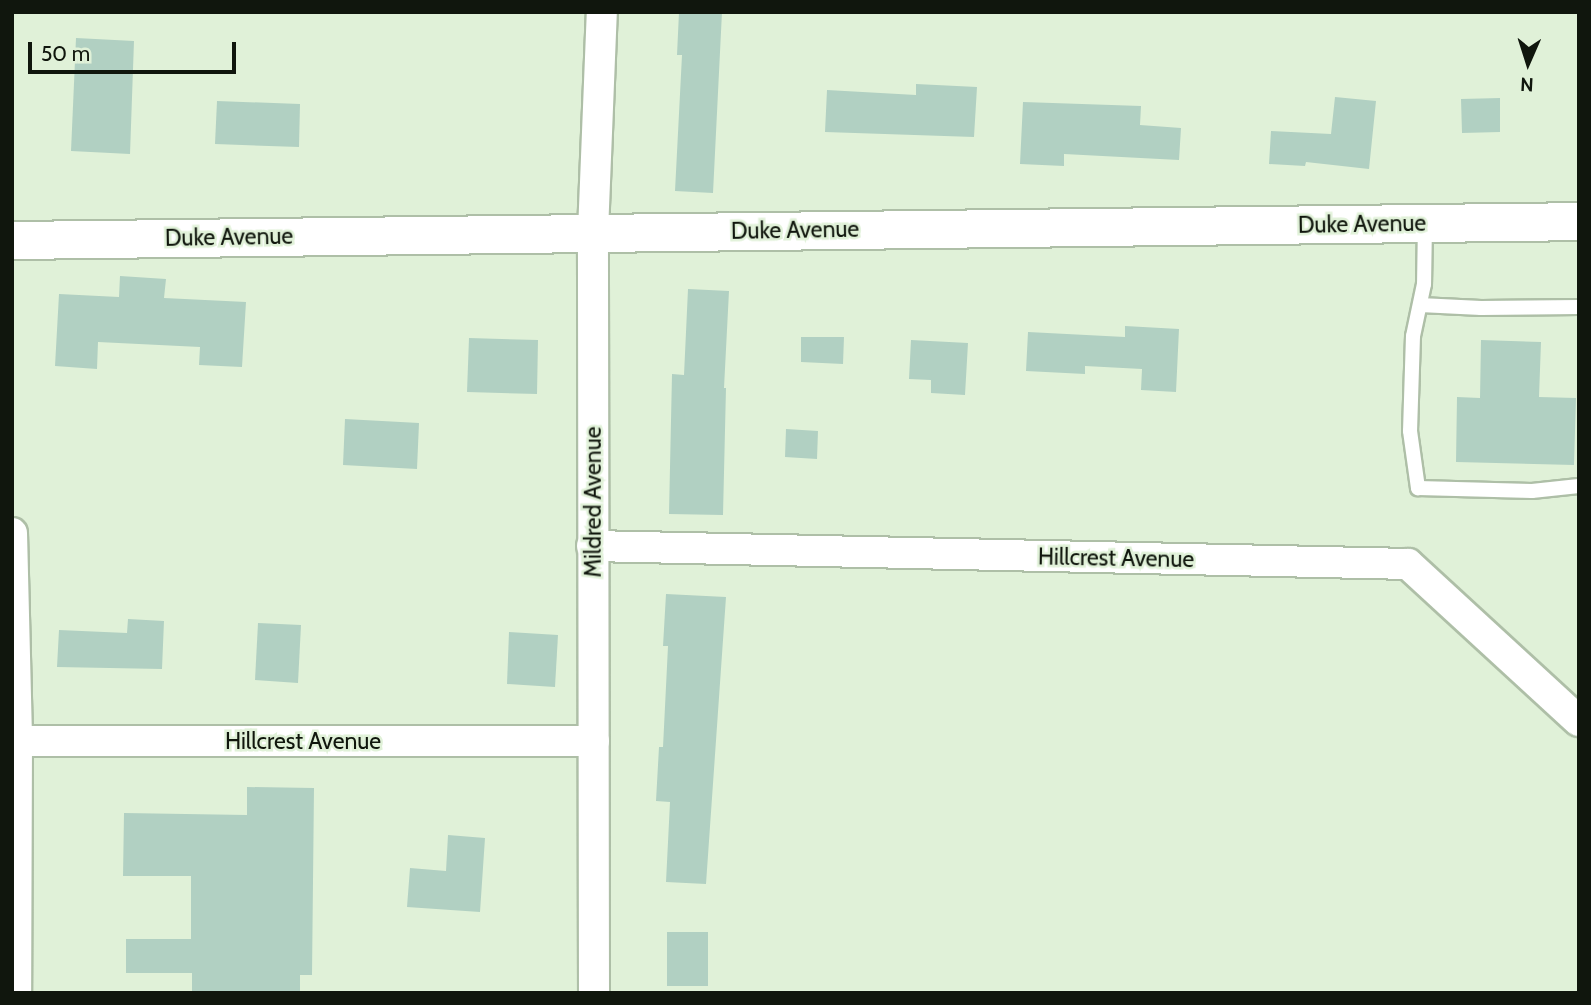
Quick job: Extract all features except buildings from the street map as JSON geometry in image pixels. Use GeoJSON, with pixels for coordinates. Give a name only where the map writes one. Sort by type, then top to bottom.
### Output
{"type":"FeatureCollection","features":[{"type":"Feature","properties":{"kind":"street","name":"Mildred Avenue"},"geometry":{"type":"LineString","coordinates":[[594,993],[593,232],[602,12]]}},
{"type":"Feature","properties":{"kind":"street","name":"Duke Avenue"},"geometry":{"type":"LineString","coordinates":[[12,240],[1579,221]]}},
{"type":"Feature","properties":{"kind":"street"},"geometry":{"type":"LineString","coordinates":[[12,533],[16,993]]}},
{"type":"Feature","properties":{"kind":"street","name":"Hillcrest Avenue"},"geometry":{"type":"LineString","coordinates":[[592,546],[1408,564],[1579,721]]}},
{"type":"Feature","properties":{"kind":"street","name":"Hillcrest Avenue"},"geometry":{"type":"LineString","coordinates":[[14,741],[594,741]]}},
{"type":"Feature","properties":{"kind":"lane"},"geometry":{"type":"LineString","coordinates":[[1425,223],[1424,284],[1413,336],[1410,431],[1418,488],[1532,491],[1579,486]]}},
{"type":"Feature","properties":{"kind":"lane"},"geometry":{"type":"LineString","coordinates":[[1420,305],[1579,307]]}}]}
